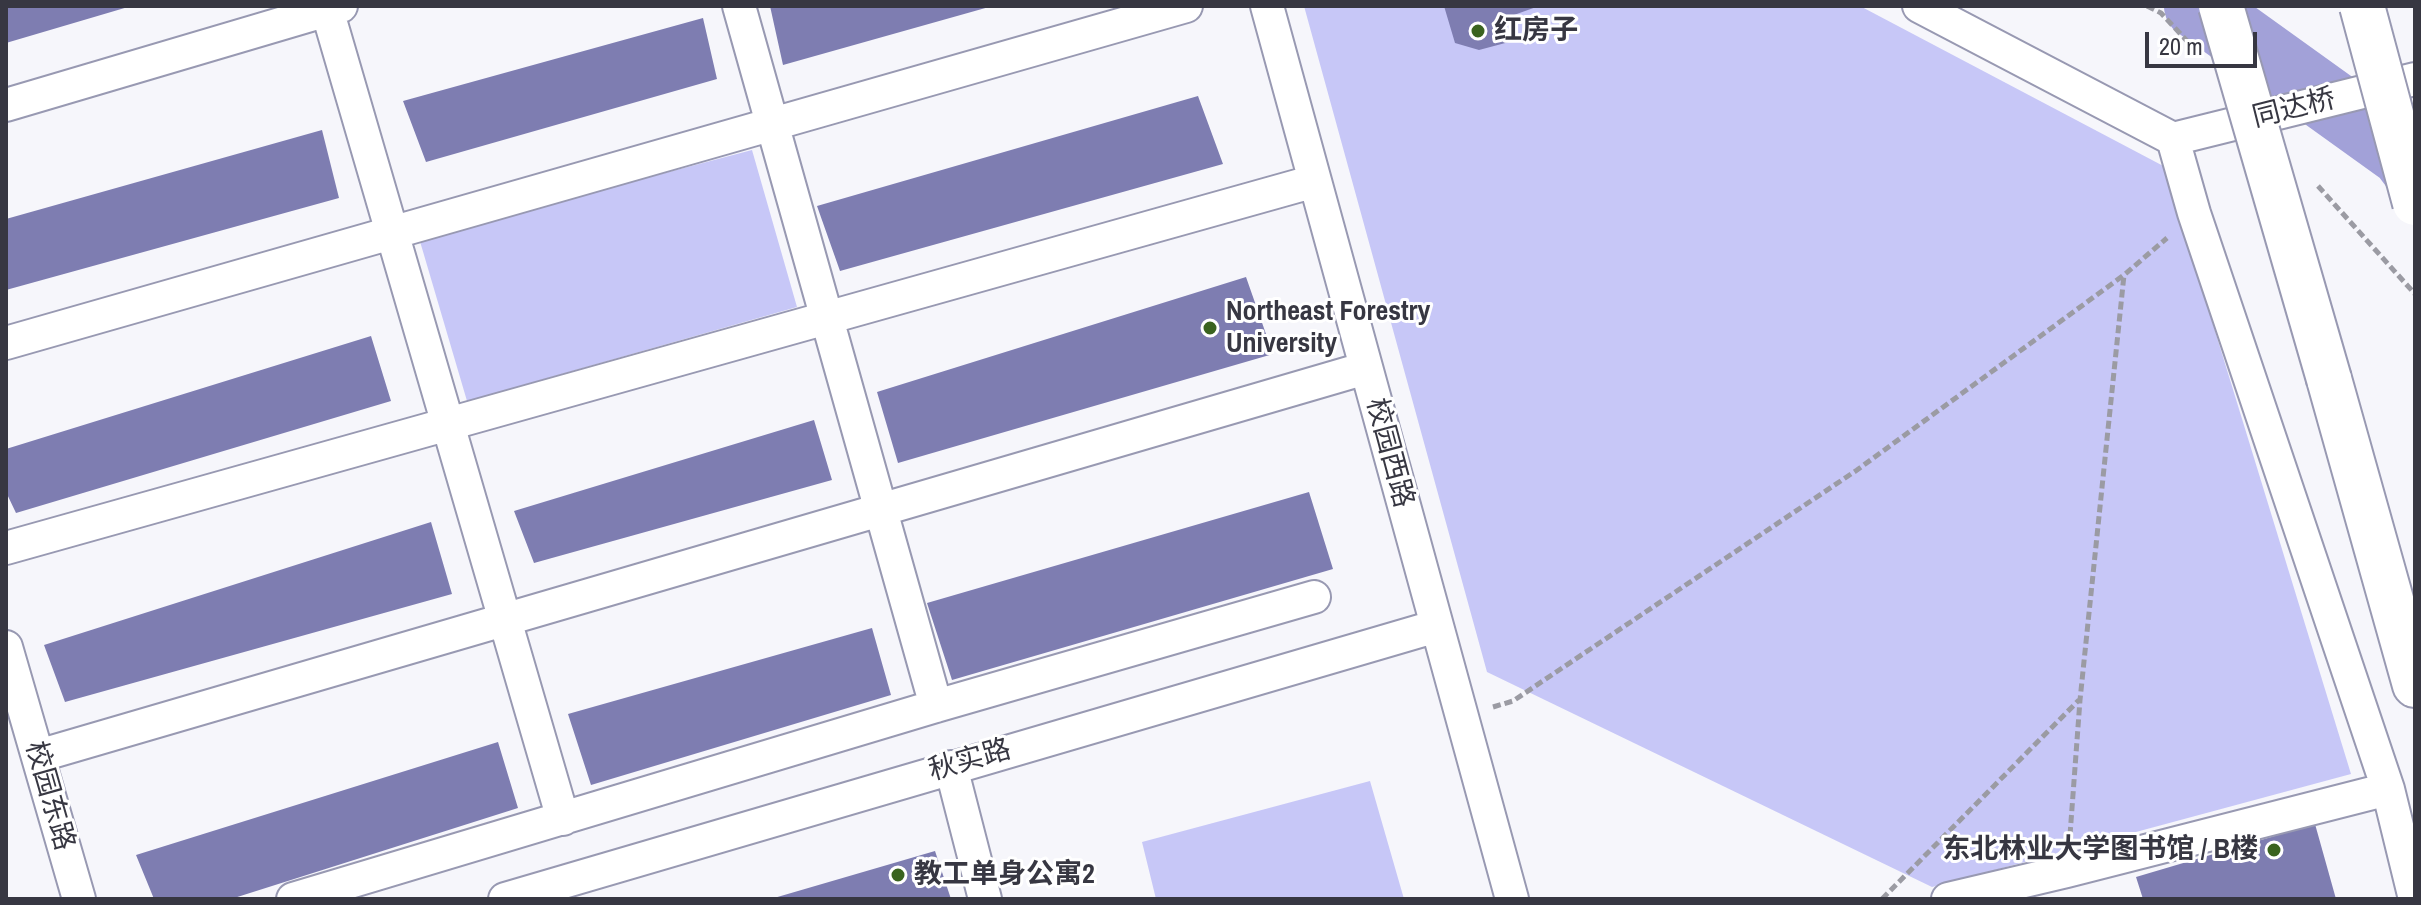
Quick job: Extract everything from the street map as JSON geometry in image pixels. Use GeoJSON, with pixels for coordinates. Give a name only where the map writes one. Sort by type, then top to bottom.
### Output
{"type":"FeatureCollection","features":[{"type":"Feature","properties":{"kind":"main road"},"geometry":{"type":"LineString","coordinates":[[2221,6],[2415,685]]}},
{"type":"Feature","properties":{"kind":"main road"},"geometry":{"type":"LineString","coordinates":[[2362,6],[2415,203]]}},
{"type":"Feature","properties":{"kind":"street"},"geometry":{"type":"LineString","coordinates":[[739,6],[936,706]]}},
{"type":"Feature","properties":{"kind":"street"},"geometry":{"type":"LineString","coordinates":[[6,343],[1186,6]]}},
{"type":"Feature","properties":{"kind":"street","name":"校园西路"},"geometry":{"type":"LineString","coordinates":[[1267,6],[1512,899]]}},
{"type":"Feature","properties":{"kind":"street"},"geometry":{"type":"LineString","coordinates":[[1919,6],[2173,139],[2194,213],[2388,789],[2415,899]]}},
{"type":"Feature","properties":{"kind":"street"},"geometry":{"type":"LineString","coordinates":[[6,105],[332,7],[392,233],[563,819]]}},
{"type":"Feature","properties":{"kind":"street","name":"同达桥"},"geometry":{"type":"LineString","coordinates":[[2173,139],[2415,79]]}},
{"type":"Feature","properties":{"kind":"street"},"geometry":{"type":"LineString","coordinates":[[6,548],[1315,181]]}},
{"type":"Feature","properties":{"kind":"street"},"geometry":{"type":"LineString","coordinates":[[38,756],[1366,368]]}},
{"type":"Feature","properties":{"kind":"street"},"geometry":{"type":"LineString","coordinates":[[293,899],[936,706],[1314,597]]}},
{"type":"Feature","properties":{"kind":"street","name":"秋实路"},"geometry":{"type":"LineString","coordinates":[[505,899],[582,888],[951,767],[1437,626]]}},
{"type":"Feature","properties":{"kind":"street","name":"校园东路"},"geometry":{"type":"LineString","coordinates":[[6,647],[79,899]]}},
{"type":"Feature","properties":{"kind":"street"},"geometry":{"type":"LineString","coordinates":[[951,767],[985,899]]}},
{"type":"Feature","properties":{"kind":"street"},"geometry":{"type":"LineString","coordinates":[[1948,899],[2388,789]]}},
{"type":"Feature","properties":{"kind":"path"},"geometry":{"type":"LineString","coordinates":[[1462,716],[1513,701],[1857,470],[2124,275],[2194,213]]}},
{"type":"Feature","properties":{"kind":"path"},"geometry":{"type":"LineString","coordinates":[[2067,871],[2080,700],[2124,275]]}},
{"type":"Feature","properties":{"kind":"path"},"geometry":{"type":"LineString","coordinates":[[1882,899],[2080,700]]}},
{"type":"Feature","properties":{"kind":"shaded area"},"geometry":{"type":"Polygon","coordinates":[[[1304,6],[1860,6],[2169,169],[2204,295],[2351,774],[1932,887],[1487,672],[1304,6]]]}},
{"type":"Feature","properties":{"kind":"shaded area"},"geometry":{"type":"Polygon","coordinates":[[[752,150],[797,307],[467,401],[419,238],[752,150]]]}},
{"type":"Feature","properties":{"kind":"shaded area"},"geometry":{"type":"Polygon","coordinates":[[[1370,781],[1404,899],[1156,899],[1142,842],[1370,781]]]}},
{"type":"Feature","properties":{"kind":"building"},"geometry":{"type":"Polygon","coordinates":[[[6,6],[127,6],[128,7],[6,43],[6,6]]]}},
{"type":"Feature","properties":{"kind":"building"},"geometry":{"type":"Polygon","coordinates":[[[770,6],[989,6],[989,7],[783,65],[770,6]]]}},
{"type":"Feature","properties":{"kind":"building","name":"红房子"},"geometry":{"type":"Polygon","coordinates":[[[1444,6],[1539,6],[1500,20],[1509,42],[1479,50],[1455,43],[1444,6]]]}},
{"type":"Feature","properties":{"kind":"building"},"geometry":{"type":"Polygon","coordinates":[[[703,18],[717,79],[426,162],[403,101],[703,18]]]}},
{"type":"Feature","properties":{"kind":"building"},"geometry":{"type":"Polygon","coordinates":[[[1198,96],[1223,164],[840,271],[817,206],[1198,96]]]}},
{"type":"Feature","properties":{"kind":"building"},"geometry":{"type":"Polygon","coordinates":[[[322,130],[339,198],[6,290],[6,219],[322,130]]]}},
{"type":"Feature","properties":{"kind":"building"},"geometry":{"type":"Polygon","coordinates":[[[1246,277],[1273,354],[898,463],[877,392],[1246,277]]]}},
{"type":"Feature","properties":{"kind":"building"},"geometry":{"type":"Polygon","coordinates":[[[371,336],[391,401],[16,513],[6,492],[6,449],[371,336]]]}},
{"type":"Feature","properties":{"kind":"building"},"geometry":{"type":"Polygon","coordinates":[[[814,420],[832,480],[534,563],[514,511],[814,420]]]}},
{"type":"Feature","properties":{"kind":"building"},"geometry":{"type":"Polygon","coordinates":[[[1309,492],[1333,569],[952,680],[927,603],[1309,492]]]}},
{"type":"Feature","properties":{"kind":"building"},"geometry":{"type":"Polygon","coordinates":[[[431,522],[452,594],[65,702],[44,645],[431,522]]]}},
{"type":"Feature","properties":{"kind":"building"},"geometry":{"type":"Polygon","coordinates":[[[872,628],[891,695],[591,785],[568,714],[872,628]]]}},
{"type":"Feature","properties":{"kind":"building"},"geometry":{"type":"Polygon","coordinates":[[[498,742],[518,808],[231,899],[154,899],[136,855],[498,742]]]}},
{"type":"Feature","properties":{"kind":"building","name":"东北林业大学图书馆 / B楼"},"geometry":{"type":"Polygon","coordinates":[[[2315,824],[2336,899],[2143,899],[2136,877],[2315,824]]]}},
{"type":"Feature","properties":{"kind":"building","name":"教工单身公寓2"},"geometry":{"type":"Polygon","coordinates":[[[935,851],[951,899],[774,899],[774,898],[935,851]]]}},
{"type":"Feature","properties":{"kind":"waterway"},"geometry":{"type":"LineString","coordinates":[[2197,6],[2403,154],[2415,170]]}},
{"type":"Feature","properties":{"kind":"place","name":"红房子"},"geometry":{"type":"Point","coordinates":[1478,31]}},
{"type":"Feature","properties":{"kind":"place","name":"Northeast Forestry University"},"geometry":{"type":"Point","coordinates":[1210,328]}},
{"type":"Feature","properties":{"kind":"place","name":"东北林业大学图书馆 / B楼"},"geometry":{"type":"Point","coordinates":[2274,850]}},
{"type":"Feature","properties":{"kind":"place","name":"教工单身公寓2"},"geometry":{"type":"Point","coordinates":[898,875]}}]}
